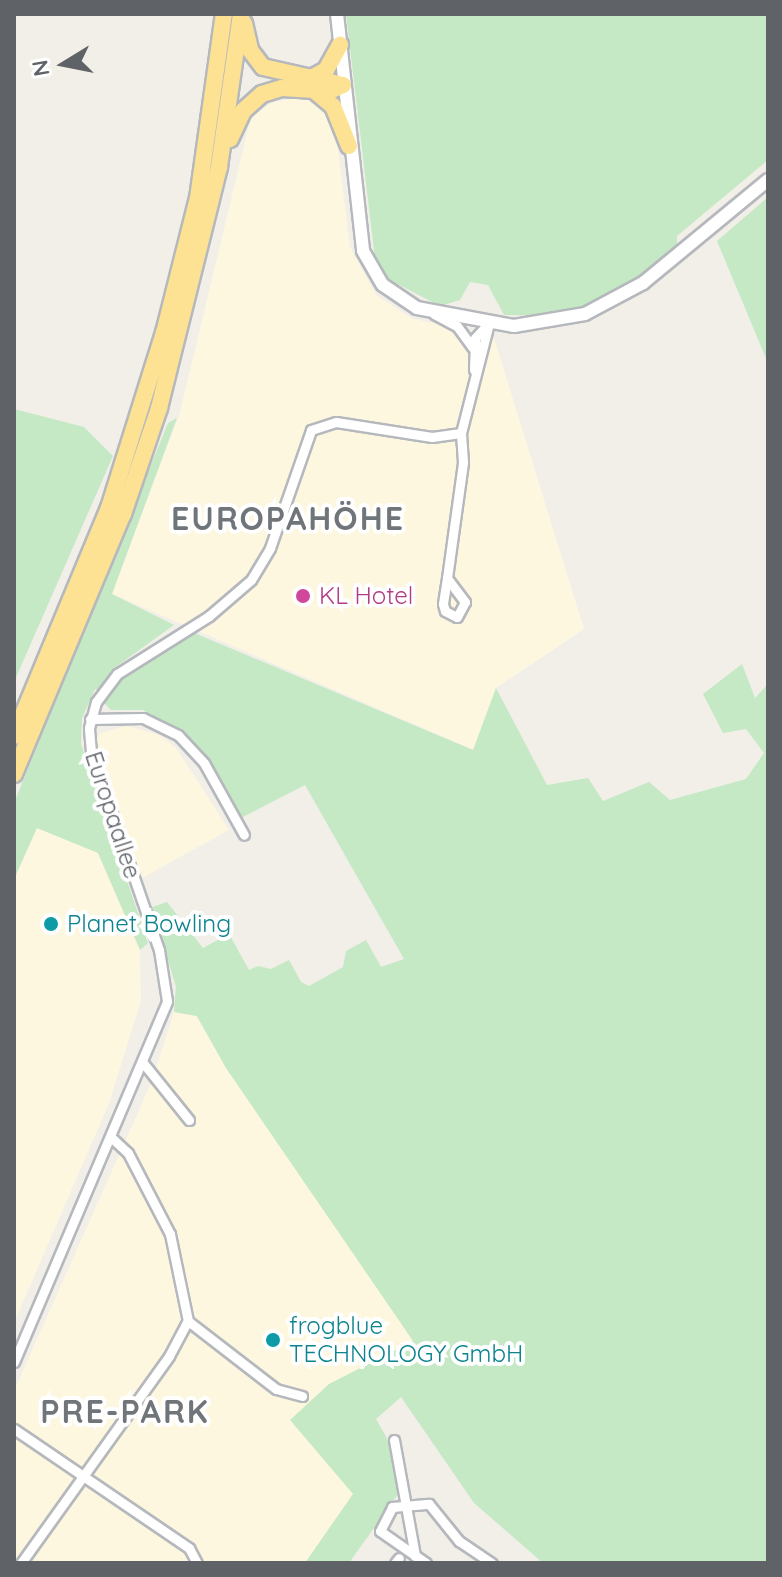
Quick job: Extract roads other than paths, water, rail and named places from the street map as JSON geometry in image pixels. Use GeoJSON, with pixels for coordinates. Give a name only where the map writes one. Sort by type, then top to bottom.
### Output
{"type":"FeatureCollection","features":[{"type":"Feature","properties":{"kind":"highway"},"geometry":{"type":"LineString","coordinates":[[14,736],[109,508],[160,348],[198,198],[224,14]]}},
{"type":"Feature","properties":{"kind":"highway"},"geometry":{"type":"LineString","coordinates":[[241,14],[250,50],[259,64],[276,73],[312,84],[333,106],[349,146]]}},
{"type":"Feature","properties":{"kind":"highway"},"geometry":{"type":"LineString","coordinates":[[14,774],[123,514],[159,408],[219,167],[241,14]]}},
{"type":"Feature","properties":{"kind":"highway"},"geometry":{"type":"LineString","coordinates":[[312,84],[326,70],[340,45]]}},
{"type":"Feature","properties":{"kind":"highway"},"geometry":{"type":"LineString","coordinates":[[219,167],[239,117],[256,98],[282,88],[312,84],[343,85]]}},
{"type":"Feature","properties":{"kind":"street"},"geometry":{"type":"LineString","coordinates":[[337,14],[361,243],[370,266],[397,297],[461,330],[474,351]]}},
{"type":"Feature","properties":{"kind":"street"},"geometry":{"type":"LineString","coordinates":[[432,313],[489,323],[549,324],[619,300],[768,180]]}},
{"type":"Feature","properties":{"kind":"street"},"geometry":{"type":"LineString","coordinates":[[474,381],[477,333],[489,323]]}},
{"type":"Feature","properties":{"kind":"street"},"geometry":{"type":"LineString","coordinates":[[447,578],[463,462],[461,433],[489,323]]}},
{"type":"Feature","properties":{"kind":"street","name":"Europaallee"},"geometry":{"type":"LineString","coordinates":[[14,1362],[165,1012],[166,977],[94,762],[90,719],[117,674],[219,609],[258,571],[311,430],[336,422],[432,437],[461,433]]}},
{"type":"Feature","properties":{"kind":"street"},"geometry":{"type":"LineString","coordinates":[[90,719],[143,718],[178,735],[204,763],[244,835]]}},
{"type":"Feature","properties":{"kind":"street"},"geometry":{"type":"LineString","coordinates":[[144,1064],[189,1120]]}},
{"type":"Feature","properties":{"kind":"street"},"geometry":{"type":"LineString","coordinates":[[21,1563],[169,1356],[188,1321],[170,1234],[128,1153],[112,1138]]}},
{"type":"Feature","properties":{"kind":"street"},"geometry":{"type":"LineString","coordinates":[[188,1321],[276,1389],[302,1396]]}},
{"type":"Feature","properties":{"kind":"street"},"geometry":{"type":"LineString","coordinates":[[14,1429],[189,1548],[198,1563]]}},
{"type":"Feature","properties":{"kind":"street"},"geometry":{"type":"LineString","coordinates":[[394,1440],[415,1556]]}},
{"type":"Feature","properties":{"kind":"street"},"geometry":{"type":"LineString","coordinates":[[426,1563],[378,1526],[392,1507],[429,1504],[459,1541],[492,1563]]}},
{"type":"Feature","properties":{"kind":"place","name":"KL Hotel"},"geometry":{"type":"Point","coordinates":[303,596]}},
{"type":"Feature","properties":{"kind":"place","name":"Planet Bowling"},"geometry":{"type":"Point","coordinates":[51,924]}},
{"type":"Feature","properties":{"kind":"place","name":"frogblue TECHNOLOGY GmbH"},"geometry":{"type":"Point","coordinates":[273,1340]}},
{"type":"Feature","properties":{"kind":"district","name":"EUROPAHÖHE"},"geometry":{"type":"Point","coordinates":[288,518]}},
{"type":"Feature","properties":{"kind":"district","name":"PRE-PARK"},"geometry":{"type":"Point","coordinates":[125,1411]}}]}
